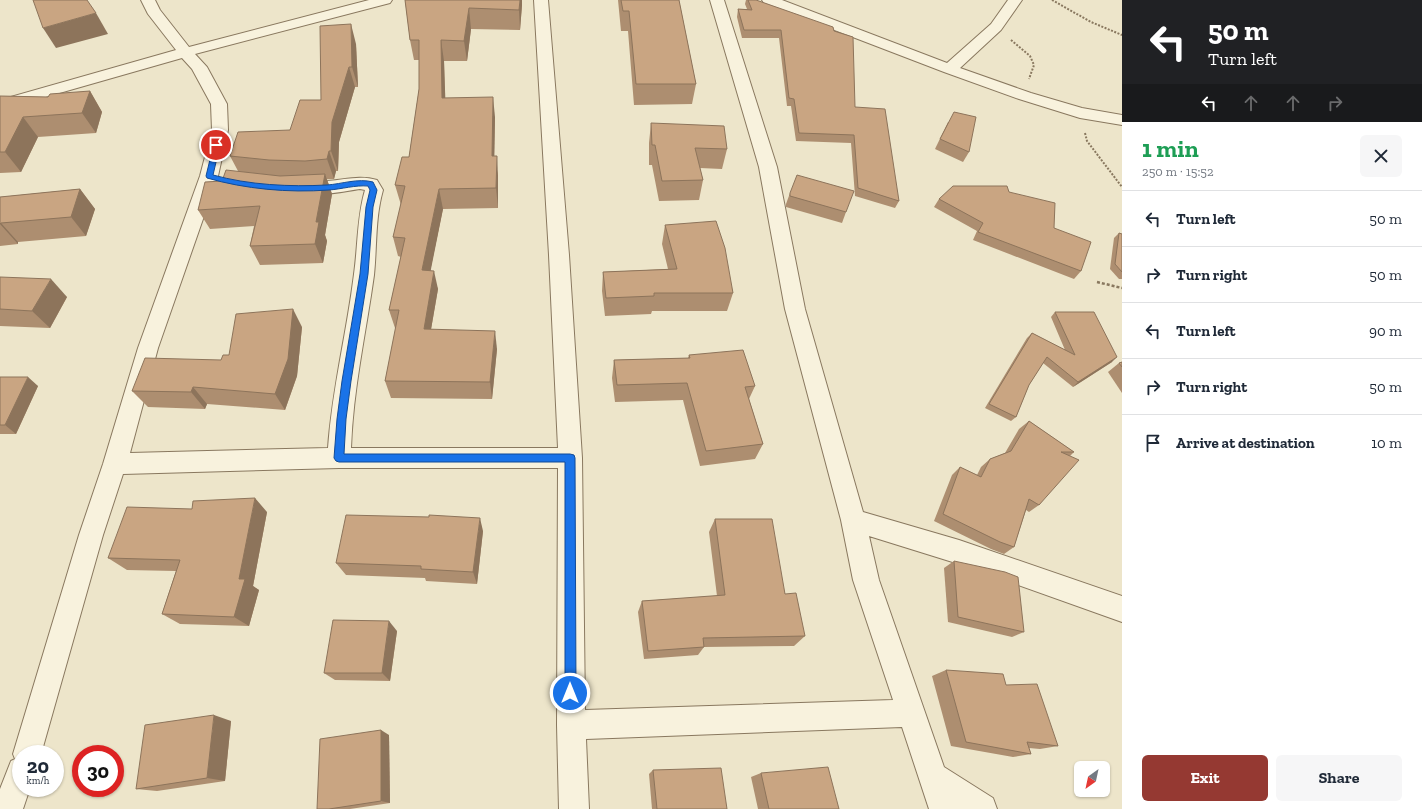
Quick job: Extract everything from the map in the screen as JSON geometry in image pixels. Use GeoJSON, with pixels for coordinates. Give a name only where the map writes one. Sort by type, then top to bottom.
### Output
{"type":"FeatureCollection","features":[{"type":"Feature","properties":{"kind":"street"},"geometry":{"type":"LineString","coordinates":[[30,745],[41,713],[92,535],[115,464],[148,348],[218,178],[220,130],[219,104],[196,62],[185,52],[153,11],[148,0]]}},
{"type":"Feature","properties":{"kind":"street"},"geometry":{"type":"LineString","coordinates":[[0,105],[185,52],[277,30],[385,0]]}},
{"type":"Feature","properties":{"kind":"street"},"geometry":{"type":"LineString","coordinates":[[541,0],[559,255],[570,458],[570,725],[574,809]]}},
{"type":"Feature","properties":{"kind":"street"},"geometry":{"type":"LineString","coordinates":[[717,0],[768,167],[795,308],[853,520],[866,580],[944,809]]}},
{"type":"Feature","properties":{"kind":"street"},"geometry":{"type":"LineString","coordinates":[[769,0],[1024,96],[1080,113],[1122,120]]}},
{"type":"Feature","properties":{"kind":"street"},"geometry":{"type":"LineString","coordinates":[[949,69],[996,27],[1015,0]]}},
{"type":"Feature","properties":{"kind":"street"},"geometry":{"type":"LineString","coordinates":[[278,187],[328,187],[360,183],[371,184],[374,190],[369,207],[364,274],[341,419],[339,458]]}},
{"type":"Feature","properties":{"kind":"street"},"geometry":{"type":"LineString","coordinates":[[115,464],[339,458],[570,458]]}},
{"type":"Feature","properties":{"kind":"street"},"geometry":{"type":"LineString","coordinates":[[853,520],[959,552],[1122,609]]}},
{"type":"Feature","properties":{"kind":"street"},"geometry":{"type":"LineString","coordinates":[[570,725],[911,713]]}},
{"type":"Feature","properties":{"kind":"street"},"geometry":{"type":"LineString","coordinates":[[933,777],[982,809]]}},
{"type":"Feature","properties":{"kind":"street"},"geometry":{"type":"LineString","coordinates":[[8,809],[12,797]]}},
{"type":"Feature","properties":{"kind":"path"},"geometry":{"type":"LineString","coordinates":[[1052,0],[1091,22],[1122,35]]}},
{"type":"Feature","properties":{"kind":"path"},"geometry":{"type":"LineString","coordinates":[[996,27],[1030,56],[1034,65],[1024,96]]}},
{"type":"Feature","properties":{"kind":"path"},"geometry":{"type":"LineString","coordinates":[[1080,113],[1087,141],[1122,187]]}},
{"type":"Feature","properties":{"kind":"path"},"geometry":{"type":"LineString","coordinates":[[1097,282],[1122,288]]}},
{"type":"Feature","properties":{"kind":"building"},"geometry":{"type":"Polygon","coordinates":[[[33,0],[87,0],[96,13],[43,28],[33,0]]]}},
{"type":"Feature","properties":{"kind":"building"},"geometry":{"type":"Polygon","coordinates":[[[405,0],[520,0],[519,10],[469,8],[464,41],[441,40],[442,98],[493,97],[492,156],[497,156],[496,188],[439,189],[422,270],[434,271],[424,329],[495,331],[490,382],[385,381],[399,310],[389,310],[405,238],[393,237],[405,186],[395,185],[402,157],[409,157],[419,89],[419,40],[410,40],[405,0]]]}},
{"type":"Feature","properties":{"kind":"building"},"geometry":{"type":"Polygon","coordinates":[[[621,0],[679,0],[696,84],[636,84],[629,11],[623,11],[621,0]]]}},
{"type":"Feature","properties":{"kind":"building"},"geometry":{"type":"Polygon","coordinates":[[[748,0],[756,0],[833,27],[834,31],[853,37],[855,107],[885,109],[899,201],[858,188],[854,135],[799,133],[794,99],[789,98],[781,30],[744,30],[738,9],[752,10],[748,0]]]}},
{"type":"Feature","properties":{"kind":"building"},"geometry":{"type":"Polygon","coordinates":[[[351,24],[352,67],[349,67],[332,122],[331,151],[329,151],[327,159],[305,161],[269,160],[230,156],[238,132],[290,130],[300,100],[321,100],[320,26],[351,24]]]}},
{"type":"Feature","properties":{"kind":"building"},"geometry":{"type":"Polygon","coordinates":[[[90,91],[82,113],[23,117],[5,152],[0,152],[0,96],[48,97],[50,94],[90,91]]]}},
{"type":"Feature","properties":{"kind":"building"},"geometry":{"type":"Polygon","coordinates":[[[954,112],[976,117],[969,152],[940,139],[954,112]]]}},
{"type":"Feature","properties":{"kind":"building"},"geometry":{"type":"Polygon","coordinates":[[[651,123],[724,126],[727,149],[695,148],[703,180],[662,181],[655,145],[652,145],[651,123]]]}},
{"type":"Feature","properties":{"kind":"building"},"geometry":{"type":"Polygon","coordinates":[[[226,170],[280,176],[325,174],[316,222],[319,222],[315,244],[250,246],[260,206],[198,210],[205,182],[222,181],[226,170]]]}},
{"type":"Feature","properties":{"kind":"building"},"geometry":{"type":"Polygon","coordinates":[[[797,175],[854,191],[846,212],[790,196],[797,175]]]}},
{"type":"Feature","properties":{"kind":"building"},"geometry":{"type":"Polygon","coordinates":[[[953,186],[1007,186],[1009,192],[1055,203],[1054,228],[1091,242],[1081,271],[978,232],[983,223],[939,199],[953,186]]]}},
{"type":"Feature","properties":{"kind":"building"},"geometry":{"type":"Polygon","coordinates":[[[80,189],[71,217],[0,224],[0,197],[80,189]]]}},
{"type":"Feature","properties":{"kind":"building"},"geometry":{"type":"Polygon","coordinates":[[[716,221],[725,248],[733,293],[654,293],[654,296],[606,298],[603,272],[677,269],[665,225],[716,221]]]}},
{"type":"Feature","properties":{"kind":"building"},"geometry":{"type":"Polygon","coordinates":[[[1119,233],[1122,234],[1122,272],[1115,264],[1119,233]]]}},
{"type":"Feature","properties":{"kind":"building"},"geometry":{"type":"Polygon","coordinates":[[[0,277],[51,279],[32,311],[0,309],[0,277]]]}},
{"type":"Feature","properties":{"kind":"building"},"geometry":{"type":"Polygon","coordinates":[[[293,309],[288,359],[275,394],[193,387],[191,392],[132,391],[145,358],[221,360],[223,355],[229,355],[236,314],[293,309]]]}},
{"type":"Feature","properties":{"kind":"building"},"geometry":{"type":"Polygon","coordinates":[[[1055,312],[1094,312],[1117,357],[1078,382],[1047,357],[1029,385],[1016,417],[989,404],[1032,333],[1075,355],[1055,312]]]}},
{"type":"Feature","properties":{"kind":"building"},"geometry":{"type":"Polygon","coordinates":[[[743,350],[755,386],[745,387],[763,444],[706,451],[687,383],[617,385],[614,360],[690,358],[689,355],[743,350]]]}},
{"type":"Feature","properties":{"kind":"building"},"geometry":{"type":"Polygon","coordinates":[[[0,377],[28,377],[5,425],[0,425],[0,377]]]}},
{"type":"Feature","properties":{"kind":"building"},"geometry":{"type":"Polygon","coordinates":[[[1029,421],[1074,452],[1061,452],[1079,460],[1039,505],[1029,499],[1014,547],[1000,542],[943,514],[960,467],[981,477],[990,459],[1011,451],[1029,421]]]}},
{"type":"Feature","properties":{"kind":"building"},"geometry":{"type":"Polygon","coordinates":[[[255,498],[239,579],[245,579],[234,617],[162,614],[180,560],[108,558],[127,507],[192,509],[193,501],[255,498]]]}},
{"type":"Feature","properties":{"kind":"building"},"geometry":{"type":"Polygon","coordinates":[[[346,515],[429,517],[429,515],[480,518],[473,572],[421,569],[421,566],[336,563],[346,515]]]}},
{"type":"Feature","properties":{"kind":"building"},"geometry":{"type":"Polygon","coordinates":[[[715,519],[772,519],[785,594],[796,593],[805,636],[703,638],[704,647],[648,651],[642,601],[725,595],[715,519]]]}},
{"type":"Feature","properties":{"kind":"building"},"geometry":{"type":"Polygon","coordinates":[[[954,561],[1005,572],[1018,577],[1024,632],[958,617],[954,561]]]}},
{"type":"Feature","properties":{"kind":"building"},"geometry":{"type":"Polygon","coordinates":[[[333,620],[389,621],[382,673],[324,673],[333,620]]]}},
{"type":"Feature","properties":{"kind":"building"},"geometry":{"type":"Polygon","coordinates":[[[946,670],[1003,674],[1006,685],[1037,684],[1058,746],[1027,742],[1031,754],[966,742],[946,670]]]}},
{"type":"Feature","properties":{"kind":"building"},"geometry":{"type":"Polygon","coordinates":[[[214,715],[207,778],[136,789],[145,725],[214,715]]]}},
{"type":"Feature","properties":{"kind":"building"},"geometry":{"type":"Polygon","coordinates":[[[381,730],[381,801],[329,809],[317,809],[320,739],[381,730]]]}},
{"type":"Feature","properties":{"kind":"building"},"geometry":{"type":"Polygon","coordinates":[[[828,767],[839,809],[769,809],[761,773],[828,767]]]}},
{"type":"Feature","properties":{"kind":"building"},"geometry":{"type":"Polygon","coordinates":[[[721,768],[727,809],[657,809],[653,770],[721,768]]]}},
{"type":"Feature","properties":{"kind":"route"},"geometry":{"type":"LineString","coordinates":[[216,145],[209,176],[233,183],[286,188],[328,187],[360,183],[371,184],[374,190],[369,207],[364,274],[357,309],[341,419],[339,458],[570,458],[570,693]]}}]}
